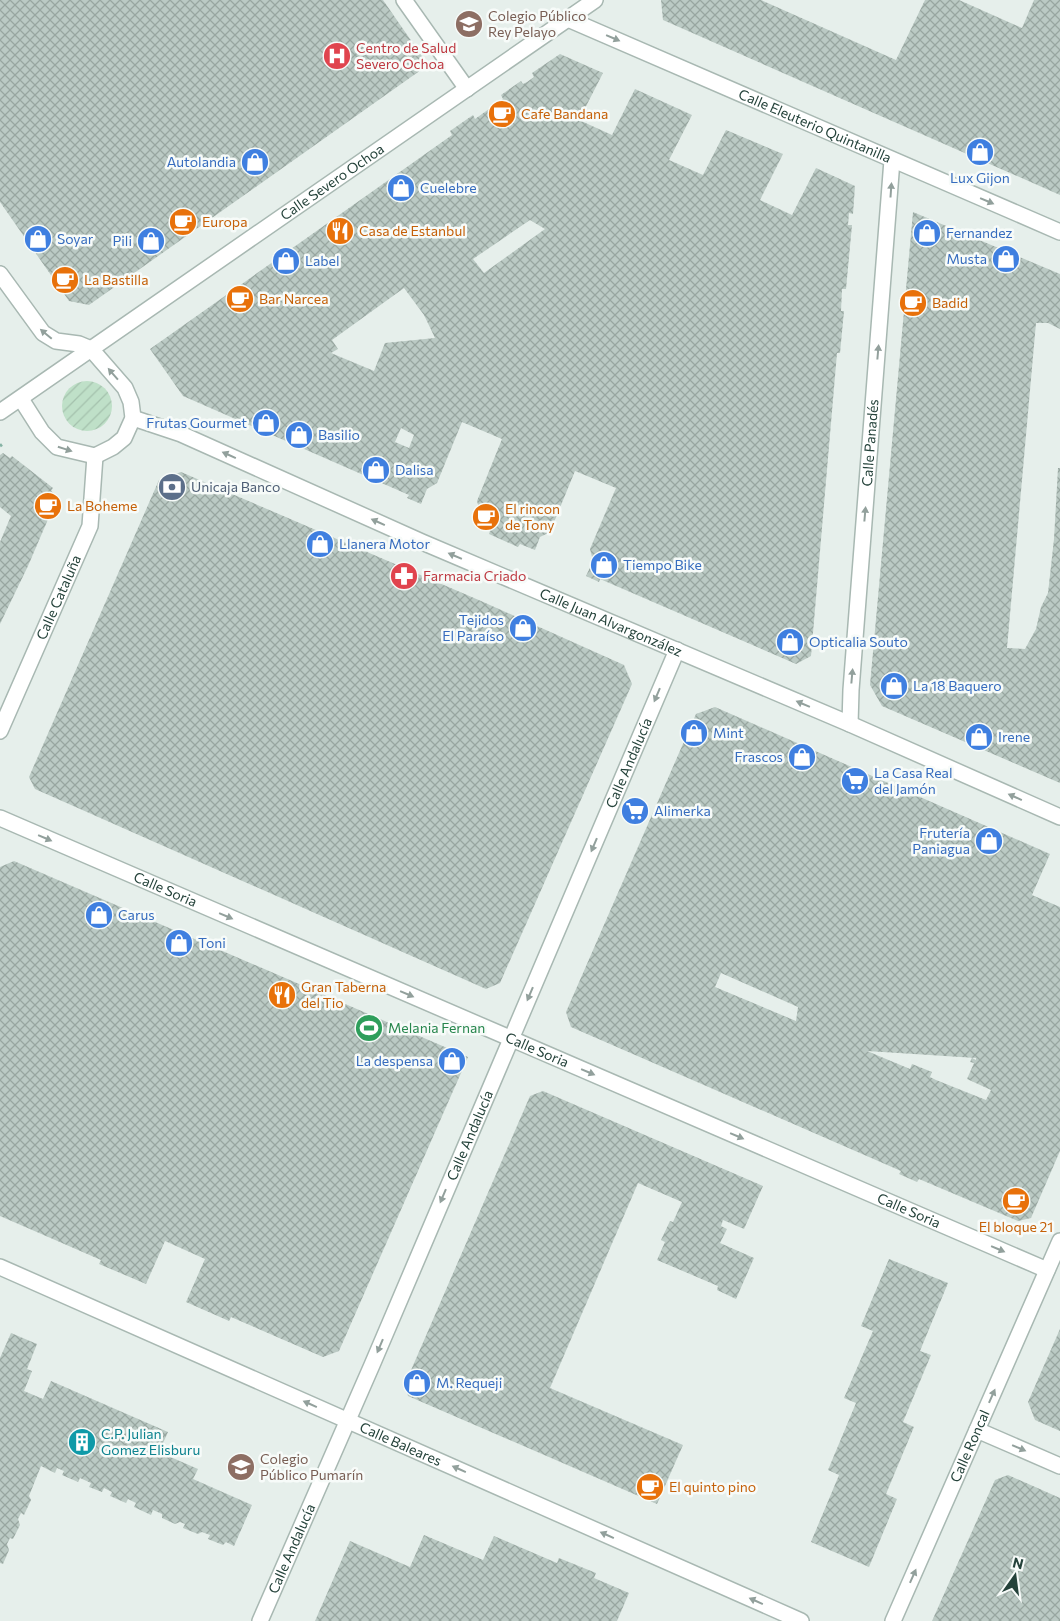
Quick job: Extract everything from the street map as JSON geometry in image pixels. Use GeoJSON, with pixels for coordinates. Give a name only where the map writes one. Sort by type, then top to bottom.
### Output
{"type":"FeatureCollection","features":[{"type":"Feature","properties":{"kind":"street"},"geometry":{"type":"LineString","coordinates":[[404,0],[467,89]]}},
{"type":"Feature","properties":{"kind":"street","name":"Calle Severo Ochoa"},"geometry":{"type":"LineString","coordinates":[[20,399],[596,0]]}},
{"type":"Feature","properties":{"kind":"street","name":"Calle Eleuterio Quintanilla"},"geometry":{"type":"LineString","coordinates":[[568,19],[1060,232]]}},
{"type":"Feature","properties":{"kind":"street","name":"Calle Panadés"},"geometry":{"type":"LineString","coordinates":[[850,724],[851,690],[892,160]]}},
{"type":"Feature","properties":{"kind":"street"},"geometry":{"type":"LineString","coordinates":[[0,274],[44,333],[56,341],[80,344],[91,349],[125,388],[131,402],[133,418],[124,438],[113,448],[95,456],[58,447],[42,432],[20,399],[1,412]]}},
{"type":"Feature","properties":{"kind":"street","name":"Calle Juan Alvargonzález"},"geometry":{"type":"LineString","coordinates":[[133,418],[181,434],[422,542],[850,724],[1060,817]]}},
{"type":"Feature","properties":{"kind":"street","name":"Calle Cataluña"},"geometry":{"type":"LineString","coordinates":[[0,731],[90,526],[95,456]]}},
{"type":"Feature","properties":{"kind":"street","name":"Calle Andalucía"},"geometry":{"type":"LineString","coordinates":[[260,1621],[348,1420],[677,650]]}},
{"type":"Feature","properties":{"kind":"street","name":"Calle Soria"},"geometry":{"type":"LineString","coordinates":[[0,818],[1047,1270]]}},
{"type":"Feature","properties":{"kind":"street","name":"Calle Roncal"},"geometry":{"type":"LineString","coordinates":[[893,1621],[1060,1241]]}},
{"type":"Feature","properties":{"kind":"street","name":"Calle Baleares"},"geometry":{"type":"LineString","coordinates":[[0,1267],[800,1621]]}},
{"type":"Feature","properties":{"kind":"street"},"geometry":{"type":"LineString","coordinates":[[977,1430],[1060,1466]]}},
{"type":"Feature","properties":{"kind":"path"},"geometry":{"type":"LineString","coordinates":[[0,446],[4,443]]}},
{"type":"Feature","properties":{"kind":"green space"},"geometry":{"type":"Polygon","coordinates":[[[82,381],[92,381],[105,388],[112,401],[112,411],[105,424],[92,431],[82,431],[73,427],[66,420],[62,411],[62,401],[66,392],[73,385],[82,381]]]}},
{"type":"Feature","properties":{"kind":"building"},"geometry":{"type":"Polygon","coordinates":[[[0,0],[383,0],[428,65],[89,305],[69,301],[0,202],[0,0]]]}},
{"type":"Feature","properties":{"kind":"building"},"geometry":{"type":"Polygon","coordinates":[[[661,0],[761,0],[896,60],[925,0],[959,0],[1022,28],[1034,0],[1060,0],[1060,195],[663,20],[661,0]]]}},
{"type":"Feature","properties":{"kind":"building"},"geometry":{"type":"Polygon","coordinates":[[[560,54],[603,73],[579,120],[612,135],[635,89],[692,115],[669,160],[703,175],[726,130],[783,154],[760,200],[792,215],[816,168],[855,186],[853,214],[849,213],[848,225],[852,225],[846,289],[842,289],[841,311],[844,311],[840,353],[837,353],[811,656],[796,664],[600,579],[599,582],[586,576],[593,561],[590,549],[616,488],[575,471],[550,532],[540,537],[535,550],[520,544],[518,547],[489,534],[490,531],[474,524],[480,512],[477,501],[502,439],[462,422],[437,483],[427,489],[421,504],[407,498],[409,495],[183,396],[150,349],[452,135],[450,131],[473,115],[475,119],[503,99],[501,95],[521,81],[523,84],[534,77],[532,73],[560,54]],[[530,220],[473,259],[484,273],[545,229],[530,220]],[[404,288],[332,340],[338,349],[331,353],[374,371],[385,343],[435,338],[424,315],[404,288]],[[401,428],[395,442],[409,448],[414,435],[401,428]]]}},
{"type":"Feature","properties":{"kind":"building"},"geometry":{"type":"Polygon","coordinates":[[[913,212],[1060,274],[1060,329],[1048,323],[1036,323],[1007,648],[1025,649],[1036,629],[1041,607],[1048,593],[1054,539],[1058,468],[1060,468],[1060,783],[882,706],[870,685],[913,212]]]}},
{"type":"Feature","properties":{"kind":"building"},"geometry":{"type":"Polygon","coordinates":[[[3,453],[10,458],[12,456],[53,488],[51,491],[58,496],[28,566],[0,624],[0,542],[11,516],[0,507],[0,455],[3,453]]]}},
{"type":"Feature","properties":{"kind":"building"},"geometry":{"type":"Polygon","coordinates":[[[181,472],[481,601],[624,665],[632,684],[500,983],[486,989],[35,789],[29,777],[159,480],[181,472]]]}},
{"type":"Feature","properties":{"kind":"building"},"geometry":{"type":"Polygon","coordinates":[[[715,707],[1050,854],[1032,895],[1060,907],[1060,1151],[1031,1218],[1018,1221],[919,1179],[917,1182],[899,1174],[901,1171],[571,1027],[566,1012],[696,714],[715,707]],[[721,973],[715,987],[796,1021],[798,1007],[721,973]],[[867,1051],[910,1069],[912,1064],[932,1072],[930,1077],[986,1100],[991,1090],[967,1079],[974,1063],[970,1062],[972,1058],[976,1060],[976,1058],[867,1051]]]}},
{"type":"Feature","properties":{"kind":"building"},"geometry":{"type":"Polygon","coordinates":[[[14,861],[468,1057],[339,1351],[323,1357],[231,1317],[229,1321],[186,1302],[205,1259],[165,1241],[146,1284],[99,1264],[101,1260],[0,1216],[0,867],[14,861]]]}},
{"type":"Feature","properties":{"kind":"building"},"geometry":{"type":"Polygon","coordinates":[[[543,1091],[763,1186],[744,1229],[723,1220],[721,1226],[727,1229],[720,1243],[754,1258],[736,1299],[717,1290],[718,1286],[657,1260],[665,1242],[661,1240],[670,1221],[673,1222],[682,1202],[638,1183],[550,1388],[683,1445],[657,1504],[408,1396],[405,1384],[530,1096],[543,1091]]]}},
{"type":"Feature","properties":{"kind":"building"},"geometry":{"type":"Polygon","coordinates":[[[889,1259],[948,1283],[920,1351],[931,1355],[903,1422],[914,1427],[886,1494],[897,1499],[869,1567],[811,1542],[839,1475],[828,1470],[856,1403],[844,1398],[873,1331],[861,1326],[889,1259]]]}},
{"type":"Feature","properties":{"kind":"building"},"geometry":{"type":"Polygon","coordinates":[[[1060,1329],[1060,1431],[1035,1420],[1028,1402],[1060,1329]]]}},
{"type":"Feature","properties":{"kind":"building","name":"C.P. Julian Gomez Elisburu"},"geometry":{"type":"Polygon","coordinates":[[[11,1333],[37,1344],[27,1369],[32,1371],[24,1391],[43,1399],[51,1381],[168,1432],[159,1452],[198,1469],[193,1479],[252,1505],[234,1546],[226,1542],[223,1545],[208,1539],[210,1535],[202,1532],[198,1534],[183,1528],[185,1524],[180,1522],[175,1524],[162,1518],[162,1514],[153,1510],[151,1515],[134,1507],[136,1503],[128,1499],[126,1503],[110,1496],[112,1492],[104,1488],[102,1492],[89,1487],[91,1483],[80,1478],[78,1482],[62,1475],[64,1471],[57,1468],[55,1473],[41,1466],[29,1496],[31,1500],[24,1515],[21,1513],[18,1519],[20,1525],[13,1539],[10,1538],[7,1544],[9,1550],[3,1564],[0,1563],[0,1358],[11,1333]]]}},
{"type":"Feature","properties":{"kind":"building"},"geometry":{"type":"Polygon","coordinates":[[[1008,1475],[1060,1498],[1060,1621],[932,1621],[995,1480],[1008,1475]]]}},
{"type":"Feature","properties":{"kind":"building"},"geometry":{"type":"Polygon","coordinates":[[[424,1535],[483,1560],[494,1536],[557,1563],[559,1558],[596,1573],[594,1578],[629,1593],[617,1621],[315,1621],[350,1541],[410,1567],[424,1535]]]}},
{"type":"Feature","properties":{"kind":"place","name":"Colegio Público Rey Pelayo"},"geometry":{"type":"Point","coordinates":[469,24]}},
{"type":"Feature","properties":{"kind":"place","name":"Centro de Salud Severo Ochoa"},"geometry":{"type":"Point","coordinates":[337,56]}},
{"type":"Feature","properties":{"kind":"place","name":"Cafe Bandana"},"geometry":{"type":"Point","coordinates":[502,114]}},
{"type":"Feature","properties":{"kind":"place","name":"Lux Gijon"},"geometry":{"type":"Point","coordinates":[980,152]}},
{"type":"Feature","properties":{"kind":"place","name":"Autolandia"},"geometry":{"type":"Point","coordinates":[255,162]}},
{"type":"Feature","properties":{"kind":"place","name":"Cuelebre"},"geometry":{"type":"Point","coordinates":[401,188]}},
{"type":"Feature","properties":{"kind":"place","name":"Europa"},"geometry":{"type":"Point","coordinates":[183,222]}},
{"type":"Feature","properties":{"kind":"place","name":"Casa de Estanbul"},"geometry":{"type":"Point","coordinates":[340,231]}},
{"type":"Feature","properties":{"kind":"place","name":"Fernandez"},"geometry":{"type":"Point","coordinates":[927,233]}},
{"type":"Feature","properties":{"kind":"place","name":"Soyar"},"geometry":{"type":"Point","coordinates":[38,239]}},
{"type":"Feature","properties":{"kind":"place","name":"Pili"},"geometry":{"type":"Point","coordinates":[151,241]}},
{"type":"Feature","properties":{"kind":"place","name":"Musta"},"geometry":{"type":"Point","coordinates":[1006,259]}},
{"type":"Feature","properties":{"kind":"place","name":"Label"},"geometry":{"type":"Point","coordinates":[286,261]}},
{"type":"Feature","properties":{"kind":"place","name":"La Bastilla"},"geometry":{"type":"Point","coordinates":[65,280]}},
{"type":"Feature","properties":{"kind":"place","name":"Bar Narcea"},"geometry":{"type":"Point","coordinates":[240,299]}},
{"type":"Feature","properties":{"kind":"place","name":"Badid"},"geometry":{"type":"Point","coordinates":[913,303]}},
{"type":"Feature","properties":{"kind":"place","name":"Frutas Gourmet"},"geometry":{"type":"Point","coordinates":[266,423]}},
{"type":"Feature","properties":{"kind":"place","name":"Basilio"},"geometry":{"type":"Point","coordinates":[299,435]}},
{"type":"Feature","properties":{"kind":"place","name":"Dalisa"},"geometry":{"type":"Point","coordinates":[376,470]}},
{"type":"Feature","properties":{"kind":"place","name":"Unicaja Banco"},"geometry":{"type":"Point","coordinates":[172,487]}},
{"type":"Feature","properties":{"kind":"place","name":"La Boheme"},"geometry":{"type":"Point","coordinates":[48,506]}},
{"type":"Feature","properties":{"kind":"place","name":"El rincon de Tony"},"geometry":{"type":"Point","coordinates":[486,517]}},
{"type":"Feature","properties":{"kind":"place","name":"Llanera Motor"},"geometry":{"type":"Point","coordinates":[320,544]}},
{"type":"Feature","properties":{"kind":"place","name":"Tiempo Bike"},"geometry":{"type":"Point","coordinates":[604,565]}},
{"type":"Feature","properties":{"kind":"place","name":"Farmacia Criado"},"geometry":{"type":"Point","coordinates":[404,576]}},
{"type":"Feature","properties":{"kind":"place","name":"Tejidos El Paraíso"},"geometry":{"type":"Point","coordinates":[523,628]}},
{"type":"Feature","properties":{"kind":"place","name":"Opticalia Souto"},"geometry":{"type":"Point","coordinates":[790,642]}},
{"type":"Feature","properties":{"kind":"place","name":"La 18 Baquero"},"geometry":{"type":"Point","coordinates":[894,686]}},
{"type":"Feature","properties":{"kind":"place","name":"Mint"},"geometry":{"type":"Point","coordinates":[694,733]}},
{"type":"Feature","properties":{"kind":"place","name":"Irene"},"geometry":{"type":"Point","coordinates":[979,737]}},
{"type":"Feature","properties":{"kind":"place","name":"Frascos"},"geometry":{"type":"Point","coordinates":[802,757]}},
{"type":"Feature","properties":{"kind":"place","name":"La Casa Real del Jamón"},"geometry":{"type":"Point","coordinates":[855,781]}},
{"type":"Feature","properties":{"kind":"place","name":"Alimerka"},"geometry":{"type":"Point","coordinates":[635,811]}},
{"type":"Feature","properties":{"kind":"place","name":"Frutería Paniagua"},"geometry":{"type":"Point","coordinates":[989,841]}},
{"type":"Feature","properties":{"kind":"place","name":"Carus"},"geometry":{"type":"Point","coordinates":[99,915]}},
{"type":"Feature","properties":{"kind":"place","name":"Toni"},"geometry":{"type":"Point","coordinates":[179,943]}},
{"type":"Feature","properties":{"kind":"place","name":"Gran Taberna del Tio"},"geometry":{"type":"Point","coordinates":[282,995]}},
{"type":"Feature","properties":{"kind":"place","name":"Melania Fernan"},"geometry":{"type":"Point","coordinates":[369,1028]}},
{"type":"Feature","properties":{"kind":"place","name":"La despensa"},"geometry":{"type":"Point","coordinates":[452,1061]}},
{"type":"Feature","properties":{"kind":"place","name":"El bloque 21"},"geometry":{"type":"Point","coordinates":[1016,1201]}},
{"type":"Feature","properties":{"kind":"place","name":"M. Requeji"},"geometry":{"type":"Point","coordinates":[417,1383]}},
{"type":"Feature","properties":{"kind":"place","name":"C.P. Julian Gomez Elisburu"},"geometry":{"type":"Point","coordinates":[82,1442]}},
{"type":"Feature","properties":{"kind":"place","name":"Colegio Público Pumarín"},"geometry":{"type":"Point","coordinates":[241,1467]}},
{"type":"Feature","properties":{"kind":"place","name":"El quinto pino"},"geometry":{"type":"Point","coordinates":[650,1487]}}]}
